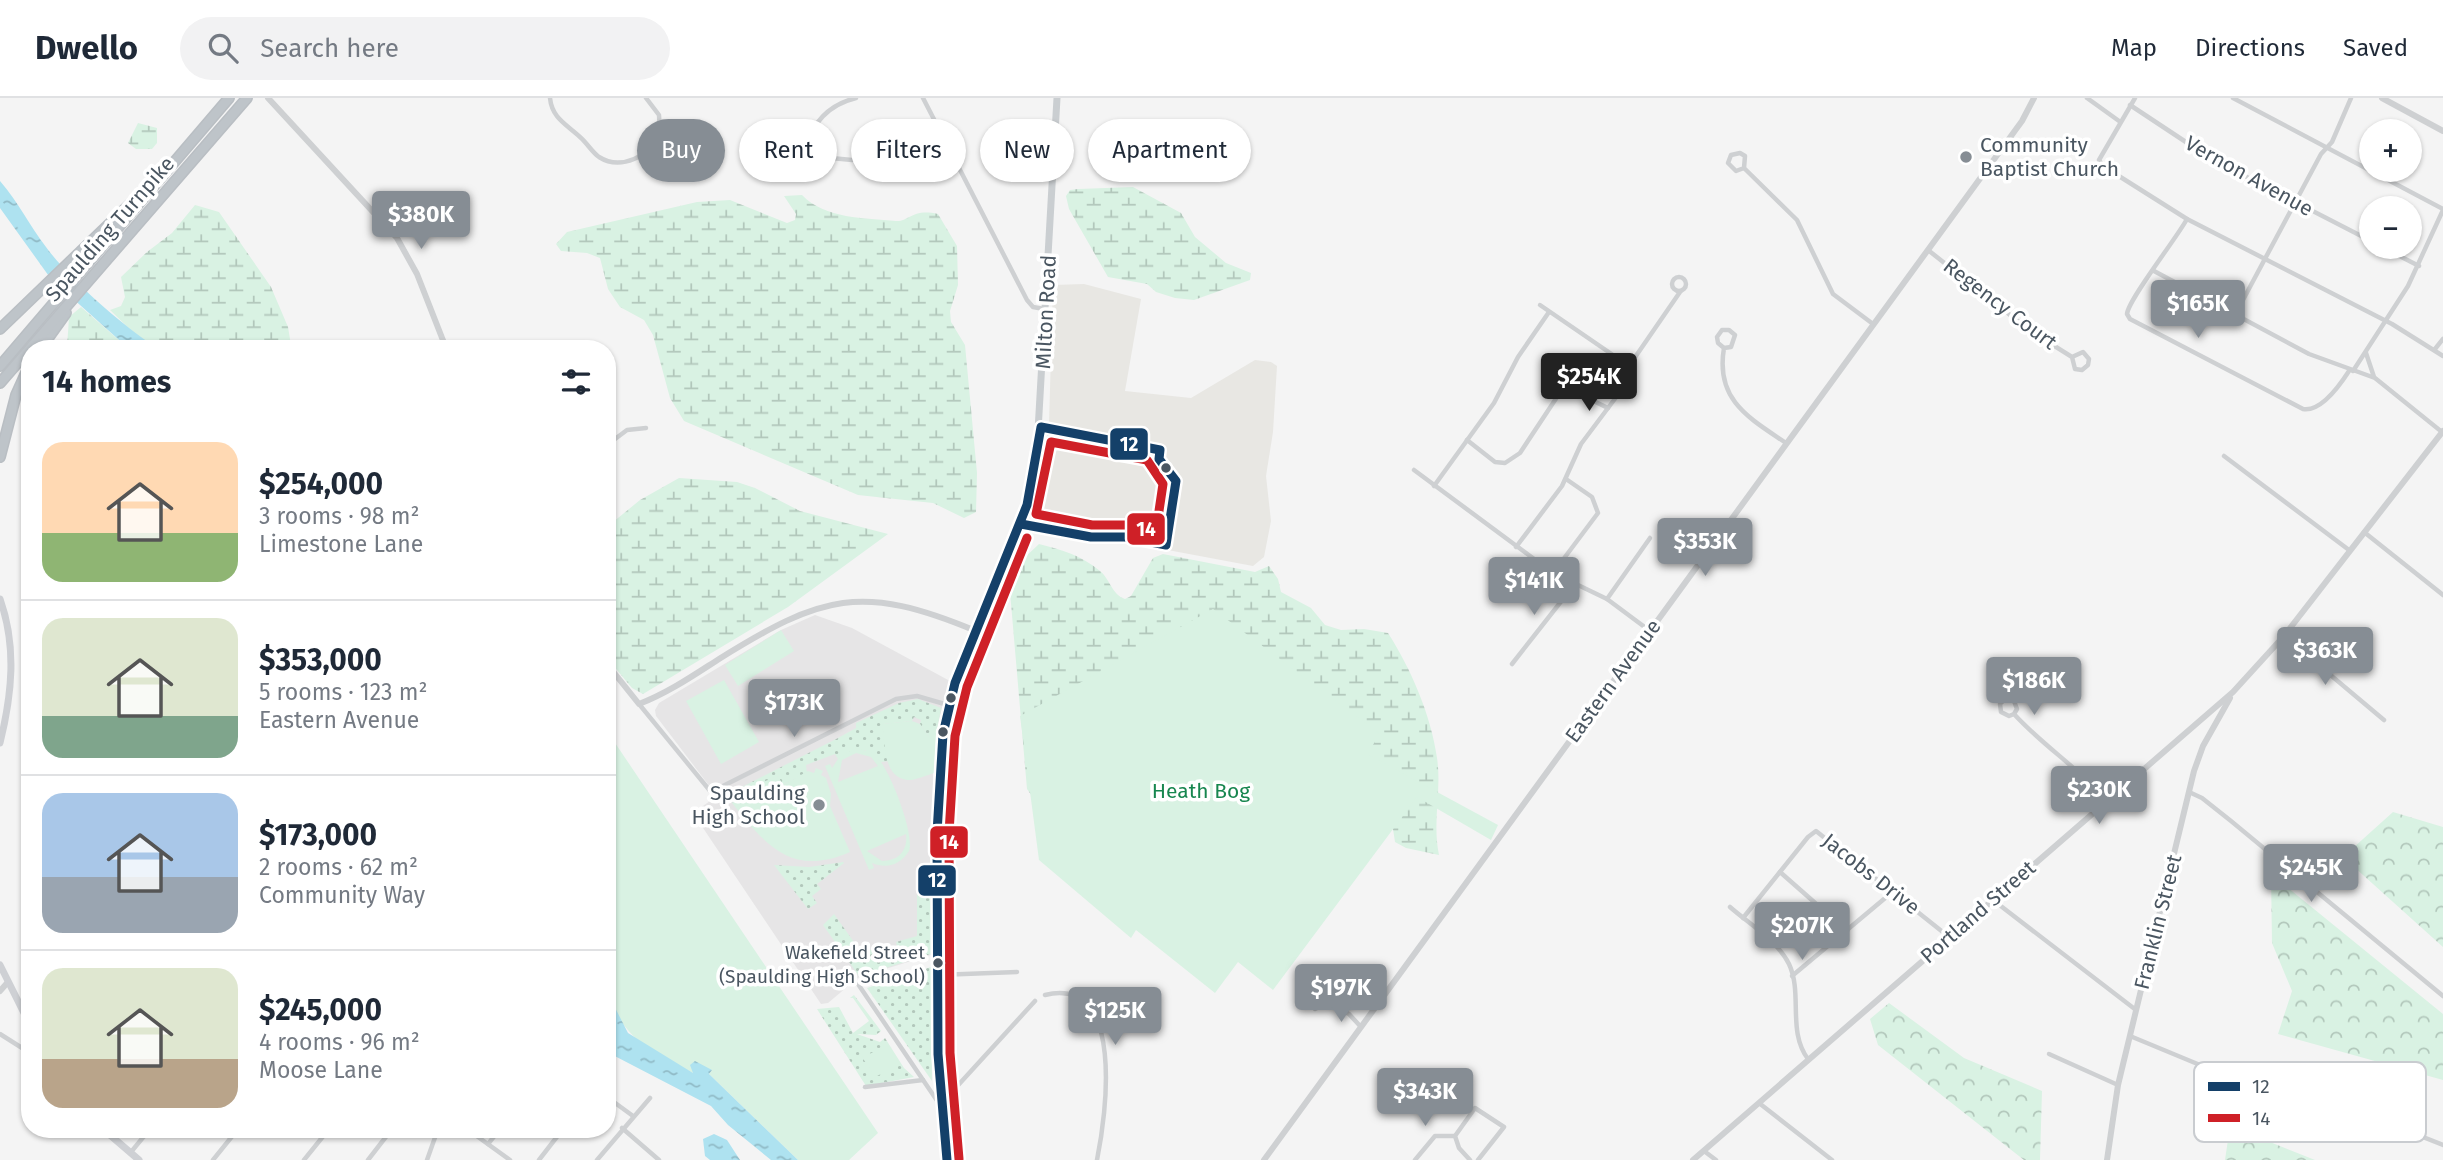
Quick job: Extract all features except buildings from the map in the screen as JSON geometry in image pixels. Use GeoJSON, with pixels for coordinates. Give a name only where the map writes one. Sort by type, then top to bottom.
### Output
{"type":"FeatureCollection","features":[{"type":"Feature","properties":{"kind":"highway","name":"Spaulding Turnpike"},"geometry":{"type":"LineString","coordinates":[[38,340],[247,98]]}},
{"type":"Feature","properties":{"kind":"highway","name":"Spaulding Turnpike"},"geometry":{"type":"LineString","coordinates":[[22,340],[225,102]]}},
{"type":"Feature","properties":{"kind":"highway"},"geometry":{"type":"LineString","coordinates":[[3,327],[174,162]]}},
{"type":"Feature","properties":{"kind":"highway"},"geometry":{"type":"LineString","coordinates":[[47,340],[63,319],[69,304]]}},
{"type":"Feature","properties":{"kind":"highway","name":"Spaulding Turnpike"},"geometry":{"type":"LineString","coordinates":[[0,366],[21,341]]}},
{"type":"Feature","properties":{"kind":"highway","name":"Spaulding Turnpike"},"geometry":{"type":"LineString","coordinates":[[0,383],[21,359]]}},
{"type":"Feature","properties":{"kind":"highway"},"geometry":{"type":"LineString","coordinates":[[0,457],[21,384]]}},
{"type":"Feature","properties":{"kind":"main road","name":"Milton Road"},"geometry":{"type":"LineString","coordinates":[[947,1160],[940,1105],[938,975],[937,833],[942,746],[948,705],[1021,524],[1039,449],[1057,98]]}},
{"type":"Feature","properties":{"kind":"main road"},"geometry":{"type":"LineString","coordinates":[[0,599],[10,636],[12,673],[0,743]]}},
{"type":"Feature","properties":{"kind":"main road"},"geometry":{"type":"LineString","coordinates":[[0,965],[4,984],[21,1011]]}},
{"type":"Feature","properties":{"kind":"main road"},"geometry":{"type":"LineString","coordinates":[[114,1138],[139,1160]]}},
{"type":"Feature","properties":{"kind":"street"},"geometry":{"type":"LineString","coordinates":[[268,98],[397,238],[417,274],[443,340]]}},
{"type":"Feature","properties":{"kind":"street"},"geometry":{"type":"LineString","coordinates":[[550,98],[558,118],[596,154],[612,162],[622,162],[646,152],[660,134],[659,115],[646,98]]}},
{"type":"Feature","properties":{"kind":"street"},"geometry":{"type":"LineString","coordinates":[[820,119],[840,103],[856,98]]}},
{"type":"Feature","properties":{"kind":"street"},"geometry":{"type":"LineString","coordinates":[[923,98],[933,119]]}},
{"type":"Feature","properties":{"kind":"street","name":"Eastern Avenue"},"geometry":{"type":"LineString","coordinates":[[1264,1160],[2022,121],[2034,98]]}},
{"type":"Feature","properties":{"kind":"street"},"geometry":{"type":"LineString","coordinates":[[2087,98],[2119,121]]}},
{"type":"Feature","properties":{"kind":"street"},"geometry":{"type":"LineString","coordinates":[[2135,98],[2119,121],[2099,160],[2122,179],[2187,219],[2385,320],[2443,356]]}},
{"type":"Feature","properties":{"kind":"street"},"geometry":{"type":"LineString","coordinates":[[2187,219],[2154,271],[2130,302],[2127,314],[2130,319],[2309,410],[2320,404],[2366,353],[2419,265],[2443,209],[2233,98]]}},
{"type":"Feature","properties":{"kind":"street"},"geometry":{"type":"LineString","coordinates":[[2236,313],[2325,147],[2332,142],[2351,98]]}},
{"type":"Feature","properties":{"kind":"street"},"geometry":{"type":"LineString","coordinates":[[2382,98],[2443,131]]}},
{"type":"Feature","properties":{"kind":"street","name":"Vernon Avenue"},"geometry":{"type":"LineString","coordinates":[[2130,105],[2210,158],[2359,235]]}},
{"type":"Feature","properties":{"kind":"street"},"geometry":{"type":"LineString","coordinates":[[1740,153],[1745,156],[1744,168],[1731,168],[1728,163],[1731,155],[1740,153]]}},
{"type":"Feature","properties":{"kind":"street"},"geometry":{"type":"LineString","coordinates":[[1744,168],[1797,220],[1833,294],[1872,324]]}},
{"type":"Feature","properties":{"kind":"street"},"geometry":{"type":"LineString","coordinates":[[966,182],[1027,300],[1033,307],[1045,309]]}},
{"type":"Feature","properties":{"kind":"street","name":"Regency Court"},"geometry":{"type":"LineString","coordinates":[[1928,250],[2029,330],[2072,357]]}},
{"type":"Feature","properties":{"kind":"street"},"geometry":{"type":"LineString","coordinates":[[2407,259],[2419,265]]}},
{"type":"Feature","properties":{"kind":"street"},"geometry":{"type":"LineString","coordinates":[[2154,271],[2236,313],[2309,355],[2375,378],[2443,432]]}},
{"type":"Feature","properties":{"kind":"street"},"geometry":{"type":"LineString","coordinates":[[1516,547],[1566,479],[1574,456],[1622,386],[1629,366],[1680,292]]}},
{"type":"Feature","properties":{"kind":"street"},"geometry":{"type":"LineString","coordinates":[[1539,305],[1629,366]]}},
{"type":"Feature","properties":{"kind":"street"},"geometry":{"type":"LineString","coordinates":[[1434,486],[1494,403],[1518,357],[1549,312]]}},
{"type":"Feature","properties":{"kind":"street"},"geometry":{"type":"LineString","coordinates":[[1727,329],[1733,332],[1735,341],[1731,347],[1724,348],[1718,344],[1717,337],[1727,329]]}},
{"type":"Feature","properties":{"kind":"street"},"geometry":{"type":"LineString","coordinates":[[2435,349],[2443,339]]}},
{"type":"Feature","properties":{"kind":"street"},"geometry":{"type":"LineString","coordinates":[[1724,348],[1722,369],[1730,396],[1744,413],[1786,443]]}},
{"type":"Feature","properties":{"kind":"street","name":"Regency Court"},"geometry":{"type":"LineString","coordinates":[[2082,352],[2089,359],[2088,365],[2084,369],[2076,369],[2072,365],[2072,357],[2082,352]]}},
{"type":"Feature","properties":{"kind":"street"},"geometry":{"type":"LineString","coordinates":[[2366,353],[2375,378]]}},
{"type":"Feature","properties":{"kind":"street"},"geometry":{"type":"LineString","coordinates":[[1467,440],[1494,462],[1505,463],[1520,453],[1559,394],[1576,392],[1608,408]]}},
{"type":"Feature","properties":{"kind":"street"},"geometry":{"type":"LineString","coordinates":[[616,438],[627,430],[646,428]]}},
{"type":"Feature","properties":{"kind":"street","name":"Portland Street"},"geometry":{"type":"LineString","coordinates":[[1693,1160],[2233,692],[2284,636],[2443,432]]}},
{"type":"Feature","properties":{"kind":"street"},"geometry":{"type":"LineString","coordinates":[[2224,456],[2349,550]]}},
{"type":"Feature","properties":{"kind":"street"},"geometry":{"type":"LineString","coordinates":[[1414,470],[1553,573],[1607,599],[1650,631]]}},
{"type":"Feature","properties":{"kind":"street"},"geometry":{"type":"LineString","coordinates":[[1553,573],[1598,513],[1592,497],[1566,479]]}},
{"type":"Feature","properties":{"kind":"street"},"geometry":{"type":"LineString","coordinates":[[2363,532],[2443,595]]}},
{"type":"Feature","properties":{"kind":"street"},"geometry":{"type":"LineString","coordinates":[[1607,599],[1650,538]]}},
{"type":"Feature","properties":{"kind":"street"},"geometry":{"type":"LineString","coordinates":[[1512,664],[1574,585]]}},
{"type":"Feature","properties":{"kind":"street"},"geometry":{"type":"LineString","coordinates":[[639,704],[670,689],[781,622],[829,604],[863,601],[897,605],[976,631]]}},
{"type":"Feature","properties":{"kind":"street"},"geometry":{"type":"LineString","coordinates":[[2284,636],[2384,720]]}},
{"type":"Feature","properties":{"kind":"street"},"geometry":{"type":"LineString","coordinates":[[616,675],[705,788],[711,792],[882,706],[911,695],[948,705]]}},
{"type":"Feature","properties":{"kind":"street","name":"Franklin Street"},"geometry":{"type":"LineString","coordinates":[[2107,1160],[2118,1085],[2189,792],[2203,746],[2233,692]]}},
{"type":"Feature","properties":{"kind":"street"},"geometry":{"type":"LineString","coordinates":[[2014,714],[2080,771],[2107,801]]}},
{"type":"Feature","properties":{"kind":"street"},"geometry":{"type":"LineString","coordinates":[[2189,792],[2202,798],[2231,821],[2443,996]]}},
{"type":"Feature","properties":{"kind":"street","name":"Jacobs Drive"},"geometry":{"type":"LineString","coordinates":[[1743,918],[1816,831],[1825,835],[1891,893],[1949,937]]}},
{"type":"Feature","properties":{"kind":"street"},"geometry":{"type":"LineString","coordinates":[[1780,872],[1847,931]]}},
{"type":"Feature","properties":{"kind":"street"},"geometry":{"type":"LineString","coordinates":[[1792,976],[1891,893]]}},
{"type":"Feature","properties":{"kind":"street"},"geometry":{"type":"LineString","coordinates":[[1993,899],[2136,1010]]}},
{"type":"Feature","properties":{"kind":"street"},"geometry":{"type":"LineString","coordinates":[[1730,907],[1780,951],[1792,976],[1799,1041],[1808,1059]]}},
{"type":"Feature","properties":{"kind":"street"},"geometry":{"type":"LineString","coordinates":[[938,975],[1017,972]]}},
{"type":"Feature","properties":{"kind":"street"},"geometry":{"type":"LineString","coordinates":[[0,991],[4,984]]}},
{"type":"Feature","properties":{"kind":"street"},"geometry":{"type":"LineString","coordinates":[[858,984],[940,1105],[1035,1001]]}},
{"type":"Feature","properties":{"kind":"street"},"geometry":{"type":"LineString","coordinates":[[1045,995],[1065,993],[1077,996],[1091,1007],[1099,1022],[1105,1099],[1097,1160]]}},
{"type":"Feature","properties":{"kind":"street"},"geometry":{"type":"LineString","coordinates":[[1315,1009],[1327,1003],[1345,1011],[1361,1027]]}},
{"type":"Feature","properties":{"kind":"street"},"geometry":{"type":"LineString","coordinates":[[0,1034],[21,1047]]}},
{"type":"Feature","properties":{"kind":"street"},"geometry":{"type":"LineString","coordinates":[[2130,1036],[2194,1063]]}},
{"type":"Feature","properties":{"kind":"street"},"geometry":{"type":"LineString","coordinates":[[2049,1054],[2118,1085]]}},
{"type":"Feature","properties":{"kind":"street"},"geometry":{"type":"LineString","coordinates":[[865,1087],[923,1080]]}},
{"type":"Feature","properties":{"kind":"street"},"geometry":{"type":"LineString","coordinates":[[616,1136],[650,1098]]}},
{"type":"Feature","properties":{"kind":"street"},"geometry":{"type":"LineString","coordinates":[[1759,1103],[1832,1160]]}},
{"type":"Feature","properties":{"kind":"street"},"geometry":{"type":"LineString","coordinates":[[616,1104],[633,1116]]}},
{"type":"Feature","properties":{"kind":"street"},"geometry":{"type":"LineString","coordinates":[[1455,1136],[1475,1108],[1504,1127],[1478,1160]]}},
{"type":"Feature","properties":{"kind":"street"},"geometry":{"type":"LineString","coordinates":[[622,1128],[659,1160]]}},
{"type":"Feature","properties":{"kind":"street"},"geometry":{"type":"LineString","coordinates":[[1415,1160],[1435,1136],[1455,1136]]}},
{"type":"Feature","properties":{"kind":"street"},"geometry":{"type":"LineString","coordinates":[[1455,1136],[1466,1159]]}},
{"type":"Feature","properties":{"kind":"street"},"geometry":{"type":"LineString","coordinates":[[131,1152],[143,1138]]}},
{"type":"Feature","properties":{"kind":"street"},"geometry":{"type":"LineString","coordinates":[[213,1160],[231,1138]]}},
{"type":"Feature","properties":{"kind":"street"},"geometry":{"type":"LineString","coordinates":[[304,1160],[322,1138]]}},
{"type":"Feature","properties":{"kind":"street"},"geometry":{"type":"LineString","coordinates":[[368,1160],[385,1138]]}},
{"type":"Feature","properties":{"kind":"street"},"geometry":{"type":"LineString","coordinates":[[426,1160],[435,1138]]}},
{"type":"Feature","properties":{"kind":"street"},"geometry":{"type":"LineString","coordinates":[[480,1138],[510,1160]]}},
{"type":"Feature","properties":{"kind":"street"},"geometry":{"type":"LineString","coordinates":[[488,1144],[493,1138]]}},
{"type":"Feature","properties":{"kind":"street"},"geometry":{"type":"LineString","coordinates":[[539,1160],[556,1138]]}},
{"type":"Feature","properties":{"kind":"street"},"geometry":{"type":"LineString","coordinates":[[597,1160],[614,1138]]}},
{"type":"Feature","properties":{"kind":"street"},"geometry":{"type":"LineString","coordinates":[[2426,1138],[2443,1145]]}},
{"type":"Feature","properties":{"kind":"street"},"geometry":{"type":"LineString","coordinates":[[1704,1151],[1716,1160]]}},
{"type":"Feature","properties":{"kind":"street"},"geometry":{"type":"LineString","coordinates":[[494,1160],[500,1153]]}},
{"type":"Feature","properties":{"kind":"shaded area"},"geometry":{"type":"Polygon","coordinates":[[[1084,284],[1141,299],[1125,391],[1191,398],[1255,360],[1271,362],[1277,366],[1273,432],[1266,476],[1271,521],[1264,557],[1253,566],[1125,542],[1092,541],[1028,529],[1038,500],[1049,424],[1053,285],[1084,284]]]}},
{"type":"Feature","properties":{"kind":"shaded area","name":"Spaulding High School"},"geometry":{"type":"Polygon","coordinates":[[[815,615],[852,628],[950,681],[936,732],[933,767],[931,955],[859,977],[828,1003],[821,1004],[693,813],[717,796],[656,716],[655,710],[659,703],[781,630],[815,615]]]}},
{"type":"Feature","properties":{"kind":"green space"},"geometry":{"type":"Polygon","coordinates":[[[138,123],[157,128],[157,143],[152,149],[136,149],[128,143],[138,123]]]}},
{"type":"Feature","properties":{"kind":"green space"},"geometry":{"type":"Polygon","coordinates":[[[1133,187],[1181,213],[1195,237],[1226,263],[1251,273],[1250,280],[1194,300],[1156,292],[1147,284],[1108,277],[1069,209],[1066,196],[1070,190],[1133,187]]]}},
{"type":"Feature","properties":{"kind":"green space"},"geometry":{"type":"Polygon","coordinates":[[[802,195],[822,209],[859,218],[900,221],[922,213],[938,214],[957,246],[958,285],[950,311],[951,322],[965,345],[977,473],[976,512],[964,518],[933,503],[858,495],[684,421],[670,398],[653,335],[644,320],[620,307],[608,289],[600,258],[587,253],[561,251],[556,244],[567,232],[697,202],[730,200],[787,223],[795,220],[796,214],[784,196],[802,195]]]}},
{"type":"Feature","properties":{"kind":"green space"},"geometry":{"type":"Polygon","coordinates":[[[195,205],[219,212],[271,287],[288,327],[290,340],[140,339],[110,310],[121,306],[125,297],[121,277],[172,233],[195,205]]]}},
{"type":"Feature","properties":{"kind":"green space"},"geometry":{"type":"Polygon","coordinates":[[[81,307],[119,340],[68,340],[69,317],[81,307]]]}},
{"type":"Feature","properties":{"kind":"green space"},"geometry":{"type":"Polygon","coordinates":[[[679,478],[737,482],[800,511],[888,534],[788,607],[643,694],[632,688],[616,669],[616,520],[640,500],[679,478]]]}},
{"type":"Feature","properties":{"kind":"green space","name":"Heath Bog"},"geometry":{"type":"Polygon","coordinates":[[[1039,544],[1086,561],[1100,571],[1117,594],[1125,599],[1131,596],[1153,558],[1163,554],[1255,572],[1269,566],[1278,579],[1281,592],[1311,608],[1325,625],[1341,630],[1364,629],[1388,633],[1419,693],[1434,742],[1438,770],[1436,830],[1439,855],[1406,848],[1395,842],[1391,816],[1057,831],[1027,789],[1010,592],[1022,560],[1039,544]]]}},
{"type":"Feature","properties":{"kind":"green space","name":"Heath Bog"},"geometry":{"type":"Polygon","coordinates":[[[1213,609],[1380,734],[1367,754],[1498,825],[1491,840],[1417,797],[1273,990],[1238,962],[1215,993],[1136,930],[1131,938],[1039,860],[1020,716],[1213,609]]]}},
{"type":"Feature","properties":{"kind":"green space"},"geometry":{"type":"Polygon","coordinates":[[[781,630],[794,651],[738,686],[725,665],[781,630]]]}},
{"type":"Feature","properties":{"kind":"green space"},"geometry":{"type":"Polygon","coordinates":[[[724,680],[759,742],[721,764],[686,701],[724,680]]]}},
{"type":"Feature","properties":{"kind":"green space"},"geometry":{"type":"Polygon","coordinates":[[[918,699],[941,708],[936,737],[929,737],[920,724],[921,720],[914,717],[912,721],[883,724],[889,761],[881,762],[865,750],[838,759],[835,754],[806,765],[807,773],[782,785],[778,776],[766,789],[731,803],[724,796],[838,738],[856,728],[856,723],[899,703],[918,699]]]}},
{"type":"Feature","properties":{"kind":"green space"},"geometry":{"type":"Polygon","coordinates":[[[912,721],[920,724],[929,737],[936,737],[934,773],[907,780],[899,777],[890,767],[882,724],[912,721]]]}},
{"type":"Feature","properties":{"kind":"green space"},"geometry":{"type":"Polygon","coordinates":[[[616,744],[878,1133],[849,1160],[798,1160],[709,1074],[712,1070],[695,1074],[665,1058],[641,1043],[616,1012],[616,744]]]}},
{"type":"Feature","properties":{"kind":"green space"},"geometry":{"type":"Polygon","coordinates":[[[851,750],[862,750],[877,757],[882,764],[900,802],[910,843],[909,851],[897,863],[888,866],[872,863],[874,868],[869,870],[825,766],[830,764],[832,768],[838,759],[851,750]],[[856,753],[842,760],[838,782],[878,766],[871,757],[856,753]],[[906,834],[867,851],[882,861],[898,857],[904,850],[906,834]]]}},
{"type":"Feature","properties":{"kind":"green space"},"geometry":{"type":"Polygon","coordinates":[[[816,768],[823,771],[821,775],[826,778],[831,794],[830,806],[850,852],[829,859],[795,859],[768,843],[732,803],[766,789],[763,782],[778,776],[783,785],[808,771],[814,773],[816,768]]]}},
{"type":"Feature","properties":{"kind":"green space"},"geometry":{"type":"Polygon","coordinates":[[[2393,812],[2443,827],[2443,947],[2343,857],[2393,812]]]}},
{"type":"Feature","properties":{"kind":"green space"},"geometry":{"type":"Polygon","coordinates":[[[843,862],[817,884],[821,889],[812,896],[817,903],[808,909],[774,865],[809,867],[843,862]]]}},
{"type":"Feature","properties":{"kind":"green space"},"geometry":{"type":"Polygon","coordinates":[[[931,866],[931,954],[859,976],[823,925],[834,914],[861,952],[883,947],[885,950],[897,946],[896,942],[917,936],[917,885],[929,884],[931,866]]]}},
{"type":"Feature","properties":{"kind":"green space"},"geometry":{"type":"Polygon","coordinates":[[[2271,874],[2443,1014],[2443,1080],[2426,1075],[2426,1062],[2378,1062],[2278,1034],[2292,991],[2272,943],[2271,874]]]}},
{"type":"Feature","properties":{"kind":"green space"},"geometry":{"type":"Polygon","coordinates":[[[931,967],[932,1081],[867,988],[931,967]]]}},
{"type":"Feature","properties":{"kind":"green space"},"geometry":{"type":"Polygon","coordinates":[[[854,995],[881,1031],[876,1035],[857,1034],[880,1042],[885,1038],[904,1068],[914,1077],[866,1086],[817,1009],[839,1007],[853,1033],[869,1021],[853,998],[850,998],[854,995]]]}},
{"type":"Feature","properties":{"kind":"green space"},"geometry":{"type":"Polygon","coordinates":[[[1889,1003],[1964,1058],[2042,1091],[2040,1160],[2024,1160],[1878,1045],[1870,1019],[1889,1003]]]}},
{"type":"Feature","properties":{"kind":"green space"},"geometry":{"type":"Polygon","coordinates":[[[888,1046],[899,1065],[875,1077],[862,1057],[888,1046]]]}},
{"type":"Feature","properties":{"kind":"green space"},"geometry":{"type":"Polygon","coordinates":[[[2228,1142],[2270,1142],[2315,1160],[2225,1160],[2228,1142]]]}},
{"type":"Feature","properties":{"kind":"water"},"geometry":{"type":"Polygon","coordinates":[[[0,181],[46,247],[69,274],[113,315],[146,340],[119,340],[51,279],[0,208],[0,181]]]}},
{"type":"Feature","properties":{"kind":"water"},"geometry":{"type":"Polygon","coordinates":[[[616,1010],[628,1033],[693,1073],[690,1065],[695,1061],[712,1070],[709,1074],[798,1160],[771,1160],[728,1125],[711,1106],[616,1057],[616,1010]]]}},
{"type":"Feature","properties":{"kind":"water"},"geometry":{"type":"Polygon","coordinates":[[[714,1134],[727,1140],[740,1160],[710,1160],[705,1156],[703,1139],[714,1134]]]}},
{"type":"Feature","properties":{"kind":"transit line","name":"12"},"geometry":{"type":"LineString","coordinates":[[947,1160],[938,1054],[937,833],[943,734],[955,683],[1027,505],[1041,427],[1160,450],[1159,459],[1176,481],[1166,545],[1125,537],[1091,537],[1021,524]]}},
{"type":"Feature","properties":{"kind":"transit line","name":"14"},"geometry":{"type":"LineString","coordinates":[[1051,442],[1147,460],[1163,484],[1156,531],[1126,525],[1092,525],[1036,514],[1051,442]]}},
{"type":"Feature","properties":{"kind":"transit line","name":"14"},"geometry":{"type":"LineString","coordinates":[[959,1159],[950,1053],[949,833],[955,736],[967,687],[1027,538]]}},
{"type":"Feature","properties":{"kind":"place","name":"Community Baptist Church"},"geometry":{"type":"Point","coordinates":[1966,157]}},
{"type":"Feature","properties":{"kind":"place","name":"Spaulding High School"},"geometry":{"type":"Point","coordinates":[819,805]}},
{"type":"Feature","properties":{"kind":"place","name":"Wakefield Street (Spaulding High School)"},"geometry":{"type":"Point","coordinates":[938,963]}}]}
